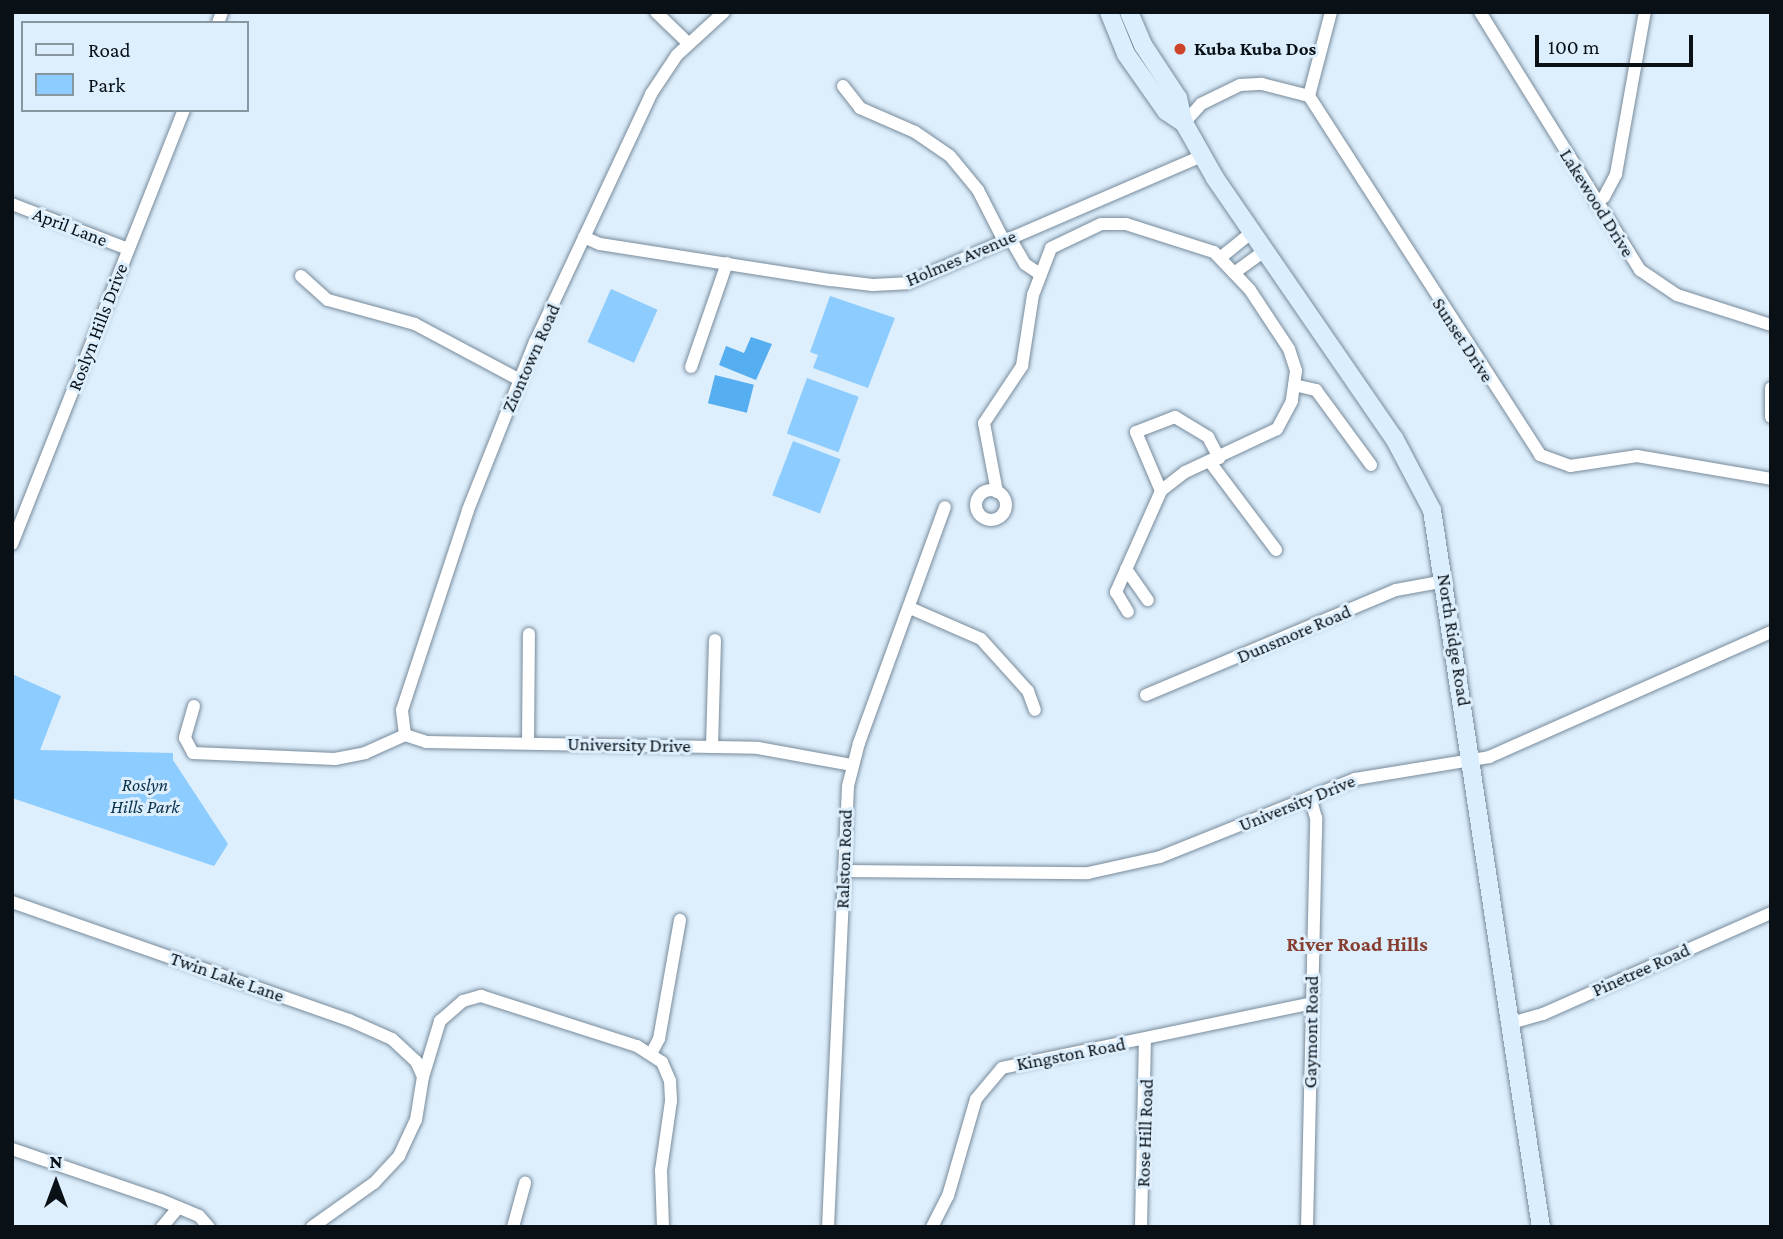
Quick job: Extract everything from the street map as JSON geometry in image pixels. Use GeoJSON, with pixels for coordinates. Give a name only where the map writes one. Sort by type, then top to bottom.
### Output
{"type":"FeatureCollection","features":[{"type":"Feature","properties":{"kind":"main road","name":"North Ridge Road"},"geometry":{"type":"LineString","coordinates":[[1108,12],[1126,54],[1166,111],[1184,123]]}},
{"type":"Feature","properties":{"kind":"main road","name":"North Ridge Road"},"geometry":{"type":"LineString","coordinates":[[1129,12],[1143,45],[1178,99],[1184,123],[1202,156],[1251,233],[1394,438],[1423,488],[1435,523],[1541,1227]]}},
{"type":"Feature","properties":{"kind":"street"},"geometry":{"type":"LineString","coordinates":[[656,12],[688,43]]}},
{"type":"Feature","properties":{"kind":"street","name":"Ziontown Road"},"geometry":{"type":"LineString","coordinates":[[405,735],[402,710],[468,510],[520,380],[650,94],[688,43],[724,12]]}},
{"type":"Feature","properties":{"kind":"street"},"geometry":{"type":"LineString","coordinates":[[1184,123],[1201,104],[1240,85],[1262,84],[1309,96],[1331,12]]}},
{"type":"Feature","properties":{"kind":"street","name":"Lakewood Drive"},"geometry":{"type":"LineString","coordinates":[[1480,12],[1632,261],[1653,281],[1677,295],[1771,325]]}},
{"type":"Feature","properties":{"kind":"street"},"geometry":{"type":"LineString","coordinates":[[1596,202],[1605,197],[1616,174],[1645,12]]}},
{"type":"Feature","properties":{"kind":"street"},"geometry":{"type":"LineString","coordinates":[[843,86],[860,107],[915,132],[950,156],[978,190],[1007,240],[1025,264],[1040,274]]}},
{"type":"Feature","properties":{"kind":"street","name":"Sunset Drive"},"geometry":{"type":"LineString","coordinates":[[1309,96],[1540,455],[1570,466],[1637,456],[1771,480]]}},
{"type":"Feature","properties":{"kind":"street","name":"Roslyn Hills Drive"},"geometry":{"type":"LineString","coordinates":[[12,544],[183,112]]}},
{"type":"Feature","properties":{"kind":"street","name":"Holmes Avenue"},"geometry":{"type":"LineString","coordinates":[[584,237],[600,244],[727,263],[886,285],[906,283],[1202,156]]}},
{"type":"Feature","properties":{"kind":"street","name":"April Lane"},"geometry":{"type":"LineString","coordinates":[[12,204],[128,249]]}},
{"type":"Feature","properties":{"kind":"street"},"geometry":{"type":"LineString","coordinates":[[997,492],[984,423],[1022,366],[1032,295],[1051,248],[1101,224],[1126,224],[1214,252],[1234,273],[1289,349],[1296,371],[1292,401],[1277,429],[1185,472],[1161,491],[1116,592],[1128,612]]}},
{"type":"Feature","properties":{"kind":"street"},"geometry":{"type":"LineString","coordinates":[[1220,258],[1251,233]]}},
{"type":"Feature","properties":{"kind":"street"},"geometry":{"type":"LineString","coordinates":[[1234,273],[1264,252]]}},
{"type":"Feature","properties":{"kind":"street"},"geometry":{"type":"LineString","coordinates":[[691,367],[727,263]]}},
{"type":"Feature","properties":{"kind":"street"},"geometry":{"type":"LineString","coordinates":[[301,276],[328,300],[415,324],[520,380]]}},
{"type":"Feature","properties":{"kind":"street"},"geometry":{"type":"LineString","coordinates":[[1294,385],[1316,390],[1371,465]]}},
{"type":"Feature","properties":{"kind":"street"},"geometry":{"type":"LineString","coordinates":[[1771,388],[1771,417]]}},
{"type":"Feature","properties":{"kind":"street"},"geometry":{"type":"LineString","coordinates":[[1161,491],[1136,432],[1175,417],[1208,437],[1215,460],[1276,550]]}},
{"type":"Feature","properties":{"kind":"street","name":"Ralston Road"},"geometry":{"type":"LineString","coordinates":[[828,1227],[844,871],[852,765],[945,507]]}},
{"type":"Feature","properties":{"kind":"street"},"geometry":{"type":"LineString","coordinates":[[1126,569],[1148,600]]}},
{"type":"Feature","properties":{"kind":"street","name":"Dunsmore Road"},"geometry":{"type":"LineString","coordinates":[[1146,695],[1396,590],[1445,580]]}},
{"type":"Feature","properties":{"kind":"street"},"geometry":{"type":"LineString","coordinates":[[910,608],[981,639],[1028,691],[1035,710]]}},
{"type":"Feature","properties":{"kind":"street","name":"University Drive"},"geometry":{"type":"LineString","coordinates":[[844,871],[1088,873],[1185,849],[1367,776],[1472,760],[1509,748],[1771,632]]}},
{"type":"Feature","properties":{"kind":"street"},"geometry":{"type":"LineString","coordinates":[[528,742],[529,634]]}},
{"type":"Feature","properties":{"kind":"street"},"geometry":{"type":"LineString","coordinates":[[712,747],[715,640]]}},
{"type":"Feature","properties":{"kind":"street"},"geometry":{"type":"LineString","coordinates":[[194,706],[185,738],[193,753],[335,759],[366,753],[405,735]]}},
{"type":"Feature","properties":{"kind":"street","name":"University Drive"},"geometry":{"type":"LineString","coordinates":[[405,735],[426,742],[712,747],[788,752],[852,765]]}},
{"type":"Feature","properties":{"kind":"street","name":"Gaymont Road"},"geometry":{"type":"LineString","coordinates":[[1307,1227],[1316,818],[1310,797]]}},
{"type":"Feature","properties":{"kind":"street","name":"Twin Lake Lane"},"geometry":{"type":"LineString","coordinates":[[12,902],[349,1020],[392,1039],[416,1061],[423,1077]]}},
{"type":"Feature","properties":{"kind":"street","name":"Pinetree Road"},"geometry":{"type":"LineString","coordinates":[[1511,1023],[1543,1014],[1771,913]]}},
{"type":"Feature","properties":{"kind":"street"},"geometry":{"type":"LineString","coordinates":[[652,1052],[659,1039],[680,920]]}},
{"type":"Feature","properties":{"kind":"street"},"geometry":{"type":"LineString","coordinates":[[312,1227],[374,1183],[399,1156],[416,1120],[423,1077],[440,1021],[463,1001],[481,996],[652,1052],[670,1081],[661,1170],[663,1227]]}},
{"type":"Feature","properties":{"kind":"street","name":"Kingston Road"},"geometry":{"type":"LineString","coordinates":[[932,1227],[948,1196],[976,1099],[996,1072],[1020,1062],[1145,1040],[1312,1003]]}},
{"type":"Feature","properties":{"kind":"street","name":"Rose Hill Road"},"geometry":{"type":"LineString","coordinates":[[1141,1227],[1145,1040]]}},
{"type":"Feature","properties":{"kind":"street"},"geometry":{"type":"LineString","coordinates":[[12,1149],[199,1216],[209,1227]]}},
{"type":"Feature","properties":{"kind":"street"},"geometry":{"type":"LineString","coordinates":[[513,1227],[525,1183]]}},
{"type":"Feature","properties":{"kind":"street"},"geometry":{"type":"LineString","coordinates":[[162,1227],[178,1208]]}},
{"type":"Feature","properties":{"kind":"green space"},"geometry":{"type":"Polygon","coordinates":[[[611,289],[658,310],[634,363],[587,342],[611,289]]]}},
{"type":"Feature","properties":{"kind":"green space"},"geometry":{"type":"Polygon","coordinates":[[[830,296],[895,318],[868,388],[813,368],[818,355],[810,352],[830,296]]]}},
{"type":"Feature","properties":{"kind":"green space"},"geometry":{"type":"Polygon","coordinates":[[[807,378],[859,397],[839,452],[787,433],[807,378]]]}},
{"type":"Feature","properties":{"kind":"green space"},"geometry":{"type":"Polygon","coordinates":[[[793,441],[841,459],[820,513],[772,495],[793,441]]]}},
{"type":"Feature","properties":{"kind":"green space","name":"Roslyn Hills Park"},"geometry":{"type":"Polygon","coordinates":[[[12,674],[61,696],[40,750],[173,753],[173,760],[228,844],[214,866],[12,798],[12,674]]]}},
{"type":"Feature","properties":{"kind":"shaded area"},"geometry":{"type":"Polygon","coordinates":[[[751,337],[772,344],[756,380],[719,365],[726,346],[744,353],[751,337]]]}},
{"type":"Feature","properties":{"kind":"shaded area"},"geometry":{"type":"Polygon","coordinates":[[[715,375],[754,385],[747,413],[708,403],[715,375]]]}},
{"type":"Feature","properties":{"kind":"place","name":"Kuba Kuba Dos"},"geometry":{"type":"Point","coordinates":[1180,49]}},
{"type":"Feature","properties":{"kind":"district","name":"River Road Hills"},"geometry":{"type":"Point","coordinates":[1357,944]}}]}
